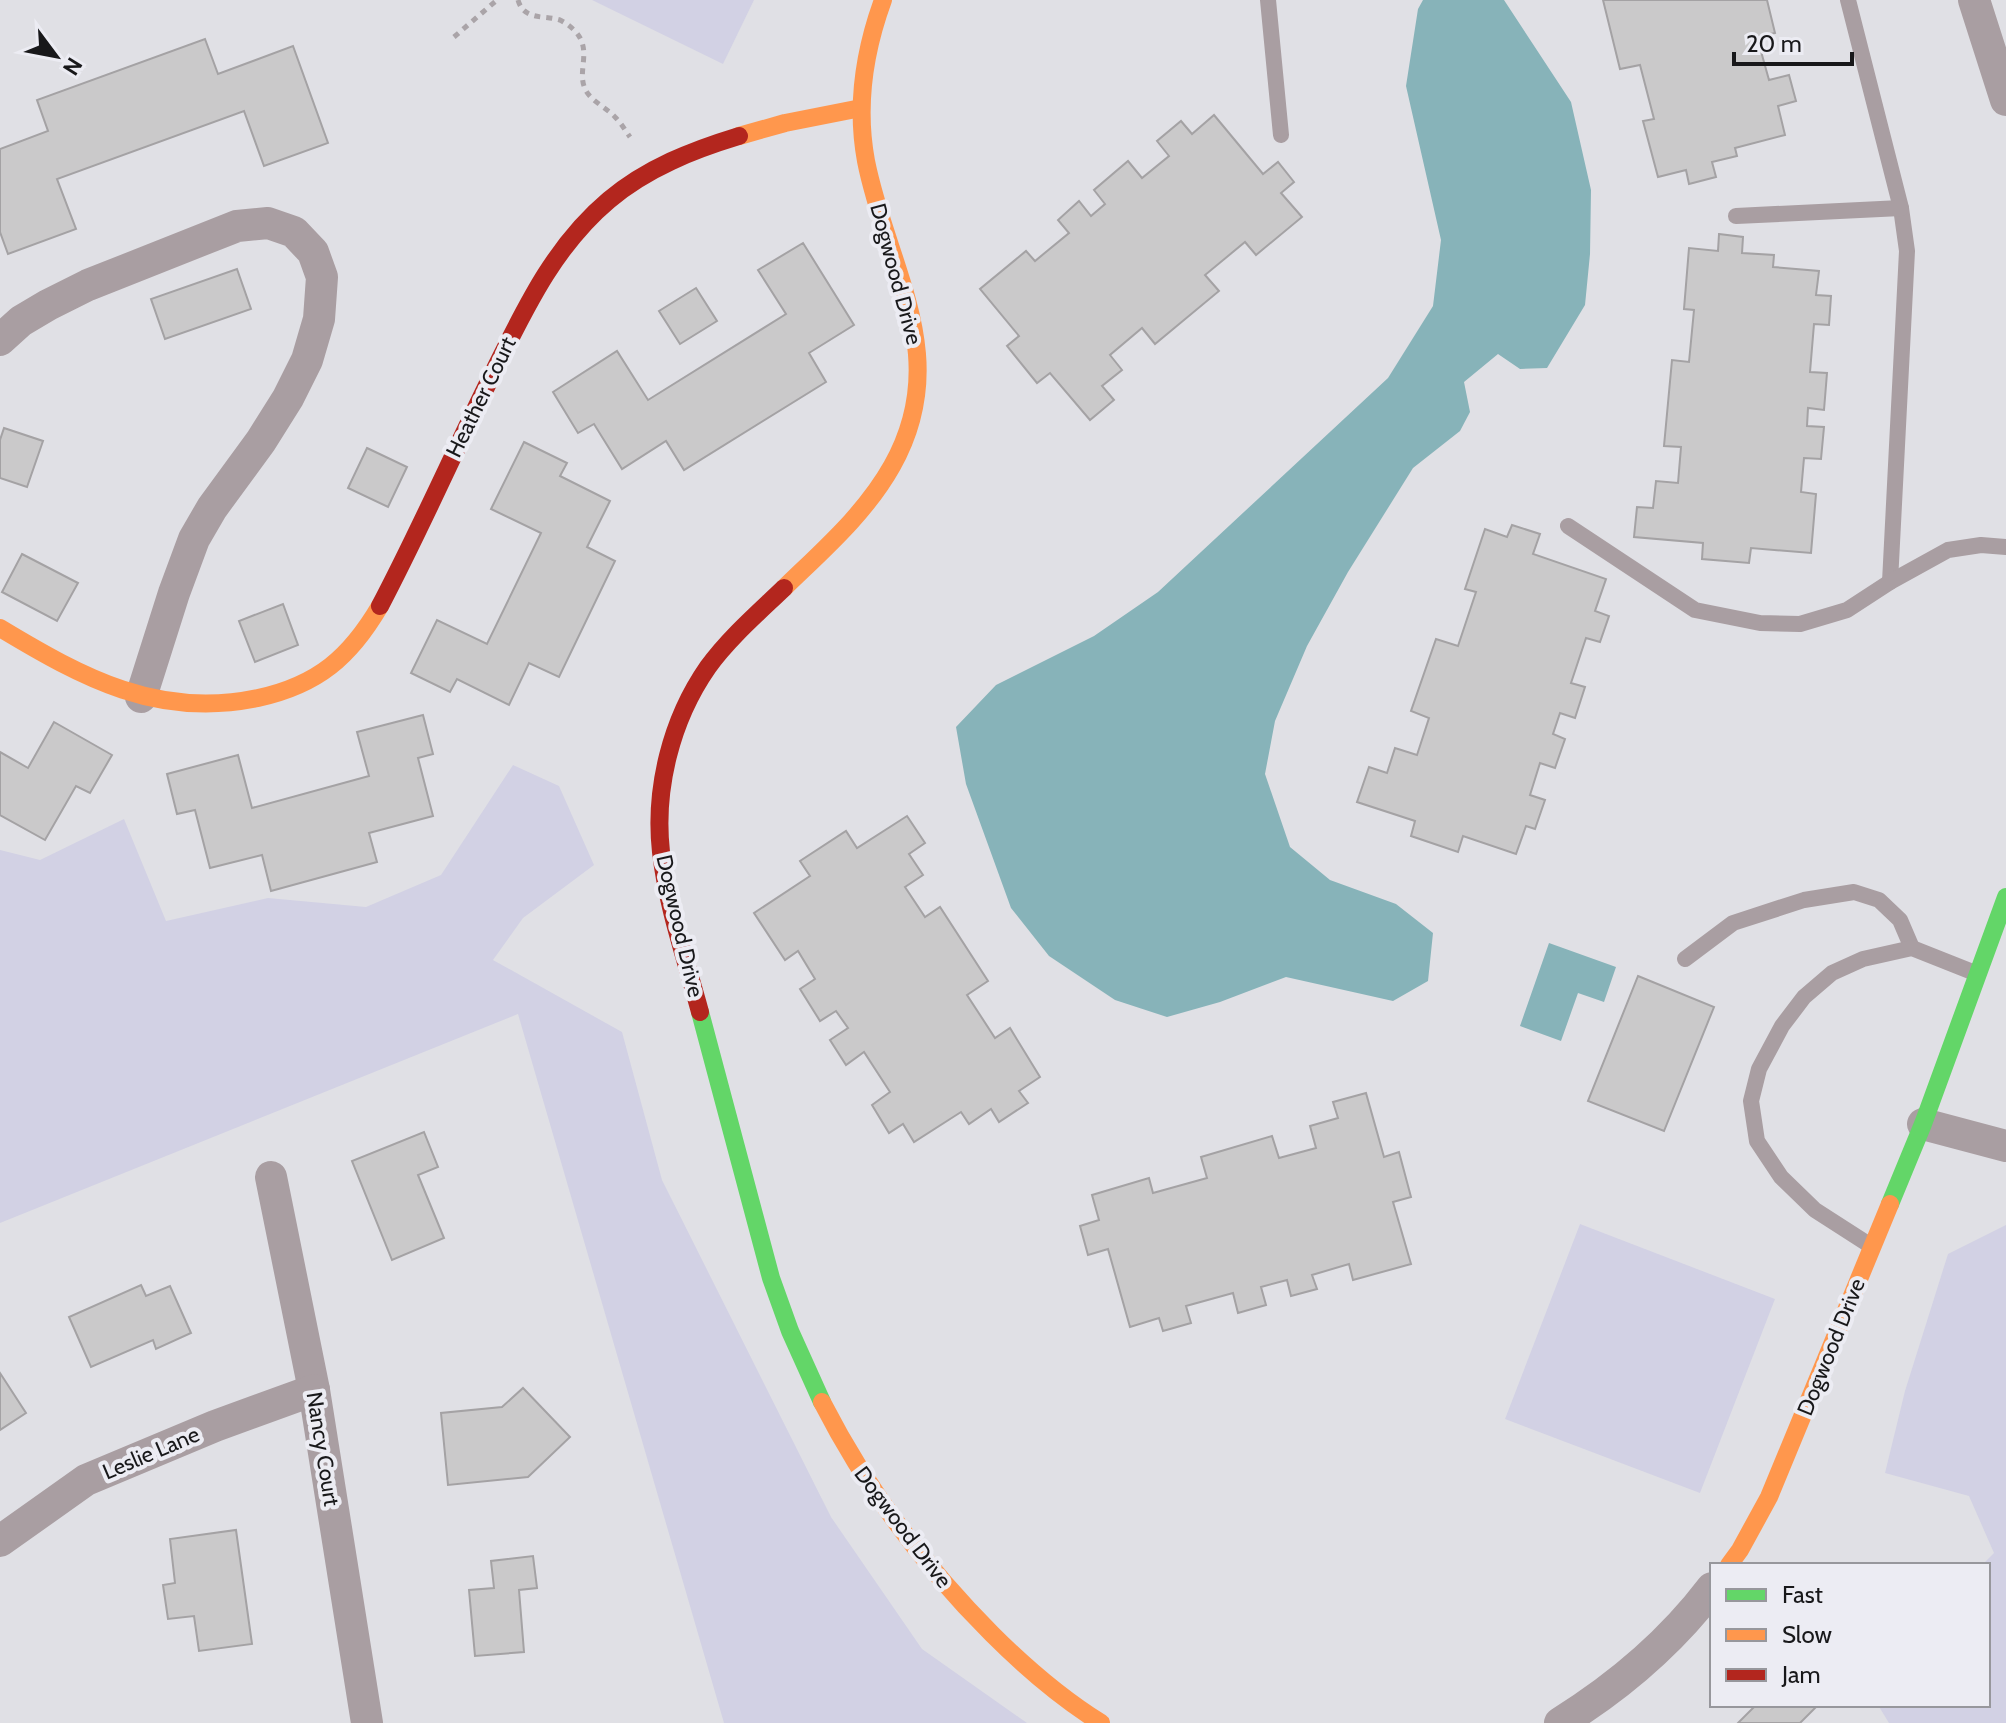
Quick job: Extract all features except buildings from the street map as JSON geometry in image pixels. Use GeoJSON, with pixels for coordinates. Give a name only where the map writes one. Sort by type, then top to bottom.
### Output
{"type":"FeatureCollection","features":[{"type":"Feature","properties":{"kind":"street","name":"Dogwood Drive"},"geometry":{"type":"LineString","coordinates":[[883,0],[864,71],[861,108],[865,159],[911,312],[918,348],[917,391],[907,432],[888,475],[867,503],[735,635],[707,668],[688,702],[664,771],[660,807],[661,851],[670,900],[771,1278],[785,1323],[811,1385],[838,1437],[929,1568],[986,1629],[1040,1680],[1101,1723]]}},
{"type":"Feature","properties":{"kind":"street"},"geometry":{"type":"LineString","coordinates":[[1974,0],[2006,100]]}},
{"type":"Feature","properties":{"kind":"street","name":"Heather Court"},"geometry":{"type":"LineString","coordinates":[[0,628],[48,657],[141,697],[192,704],[231,703],[276,694],[312,680],[355,645],[372,618],[519,322],[553,261],[581,225],[641,176],[675,158],[725,139],[861,108]]}},
{"type":"Feature","properties":{"kind":"street"},"geometry":{"type":"LineString","coordinates":[[0,340],[21,321],[88,285],[237,226],[268,223],[294,232],[313,252],[322,277],[319,319],[307,360],[261,441],[212,508],[194,539],[141,697]]}},
{"type":"Feature","properties":{"kind":"street","name":"Dogwood Drive"},"geometry":{"type":"LineString","coordinates":[[1730,1563],[1769,1497],[1923,1124],[2006,897]]}},
{"type":"Feature","properties":{"kind":"street"},"geometry":{"type":"LineString","coordinates":[[1923,1124],[2006,1146]]}},
{"type":"Feature","properties":{"kind":"street","name":"Nancy Court"},"geometry":{"type":"LineString","coordinates":[[271,1177],[314,1390],[367,1723]]}},
{"type":"Feature","properties":{"kind":"street","name":"Leslie Lane"},"geometry":{"type":"LineString","coordinates":[[0,1541],[86,1480],[215,1426],[314,1390]]}},
{"type":"Feature","properties":{"kind":"street"},"geometry":{"type":"LineString","coordinates":[[1560,1723],[1593,1702],[1646,1659],[1691,1616],[1710,1591]]}},
{"type":"Feature","properties":{"kind":"lane"},"geometry":{"type":"LineString","coordinates":[[1268,0],[1281,135]]}},
{"type":"Feature","properties":{"kind":"lane"},"geometry":{"type":"LineString","coordinates":[[1848,0],[1901,208],[1907,251],[1890,582]]}},
{"type":"Feature","properties":{"kind":"lane"},"geometry":{"type":"LineString","coordinates":[[1736,216],[1901,208]]}},
{"type":"Feature","properties":{"kind":"lane"},"geometry":{"type":"LineString","coordinates":[[1568,526],[1695,610],[1760,623],[1800,624],[1847,610],[1948,550],[1981,545],[2006,547]]}},
{"type":"Feature","properties":{"kind":"lane"},"geometry":{"type":"LineString","coordinates":[[1685,959],[1733,923],[1804,900],[1854,892],[1879,900],[1900,920],[1912,948]]}},
{"type":"Feature","properties":{"kind":"lane"},"geometry":{"type":"LineString","coordinates":[[1872,1247],[1815,1210],[1781,1177],[1757,1141],[1751,1101],[1759,1069],[1782,1026],[1804,997],[1832,973],[1863,959],[1912,948],[1978,974]]}},
{"type":"Feature","properties":{"kind":"path"},"geometry":{"type":"LineString","coordinates":[[454,37],[497,0]]}},
{"type":"Feature","properties":{"kind":"path"},"geometry":{"type":"LineString","coordinates":[[518,0],[529,14],[557,19],[579,35],[584,49],[583,85],[591,97],[618,119],[633,141]]}},
{"type":"Feature","properties":{"kind":"shaded area"},"geometry":{"type":"Polygon","coordinates":[[[592,0],[754,0],[723,64],[592,0]]]}},
{"type":"Feature","properties":{"kind":"shaded area"},"geometry":{"type":"Polygon","coordinates":[[[1423,0],[1504,0],[1571,102],[1591,190],[1585,305],[1547,368],[1520,369],[1498,354],[1464,382],[1470,412],[1460,431],[1413,468],[1348,572],[1307,646],[1275,721],[1265,774],[1290,847],[1330,880],[1396,904],[1433,933],[1428,981],[1393,1001],[1286,977],[1220,1002],[1167,1017],[1115,1000],[1049,956],[1011,908],[966,784],[956,727],[996,685],[1094,636],[1158,592],[1388,378],[1433,306],[1441,240],[1406,86],[1418,9],[1423,0]]]}},
{"type":"Feature","properties":{"kind":"shaded area"},"geometry":{"type":"Polygon","coordinates":[[[513,765],[559,786],[594,865],[523,918],[493,960],[622,1032],[662,1180],[831,1517],[922,1649],[1027,1723],[724,1723],[518,1014],[0,1223],[0,850],[40,860],[124,819],[166,921],[268,898],[366,907],[441,875],[513,765]]]}},
{"type":"Feature","properties":{"kind":"shaded area"},"geometry":{"type":"Polygon","coordinates":[[[1549,943],[1616,967],[1604,1002],[1578,993],[1561,1041],[1520,1026],[1549,943]]]}},
{"type":"Feature","properties":{"kind":"shaded area"},"geometry":{"type":"Polygon","coordinates":[[[1580,1224],[1775,1299],[1700,1493],[1505,1419],[1580,1224]]]}},
{"type":"Feature","properties":{"kind":"shaded area"},"geometry":{"type":"Polygon","coordinates":[[[2006,1225],[2006,1723],[1889,1723],[1879,1707],[1990,1707],[1990,1563],[1984,1563],[1994,1553],[1969,1496],[1885,1473],[1905,1391],[1948,1254],[2006,1225]]]}},
{"type":"Feature","properties":{"kind":"traffic: fast"},"geometry":{"type":"LineString","coordinates":[[1890,1204],[1923,1124],[2006,897]]}},
{"type":"Feature","properties":{"kind":"traffic: fast"},"geometry":{"type":"LineString","coordinates":[[700,1012],[771,1278],[790,1331],[822,1402]]}},
{"type":"Feature","properties":{"kind":"traffic: slow"},"geometry":{"type":"LineString","coordinates":[[784,588],[842,531],[881,483],[910,426],[917,387],[917,349],[910,312],[876,200],[863,141],[864,80],[871,40],[883,0]]}},
{"type":"Feature","properties":{"kind":"traffic: slow"},"geometry":{"type":"LineString","coordinates":[[739,136],[861,108]]}},
{"type":"Feature","properties":{"kind":"traffic: slow"},"geometry":{"type":"LineString","coordinates":[[0,628],[61,663],[123,690],[187,703],[222,703],[258,698],[315,677],[357,640],[380,606]]}},
{"type":"Feature","properties":{"kind":"traffic: slow"},"geometry":{"type":"LineString","coordinates":[[1730,1563],[1769,1497],[1890,1204]]}},
{"type":"Feature","properties":{"kind":"traffic: slow"},"geometry":{"type":"LineString","coordinates":[[822,1402],[877,1495],[943,1581],[1017,1658],[1058,1693],[1101,1723]]}},
{"type":"Feature","properties":{"kind":"traffic: jam"},"geometry":{"type":"LineString","coordinates":[[380,606],[516,327],[542,281],[572,238],[609,200],[639,178],[688,154],[739,136]]}},
{"type":"Feature","properties":{"kind":"traffic: jam"},"geometry":{"type":"LineString","coordinates":[[700,1012],[672,913],[664,872],[659,828],[663,780],[684,709],[708,667],[734,636],[784,588]]}}]}
